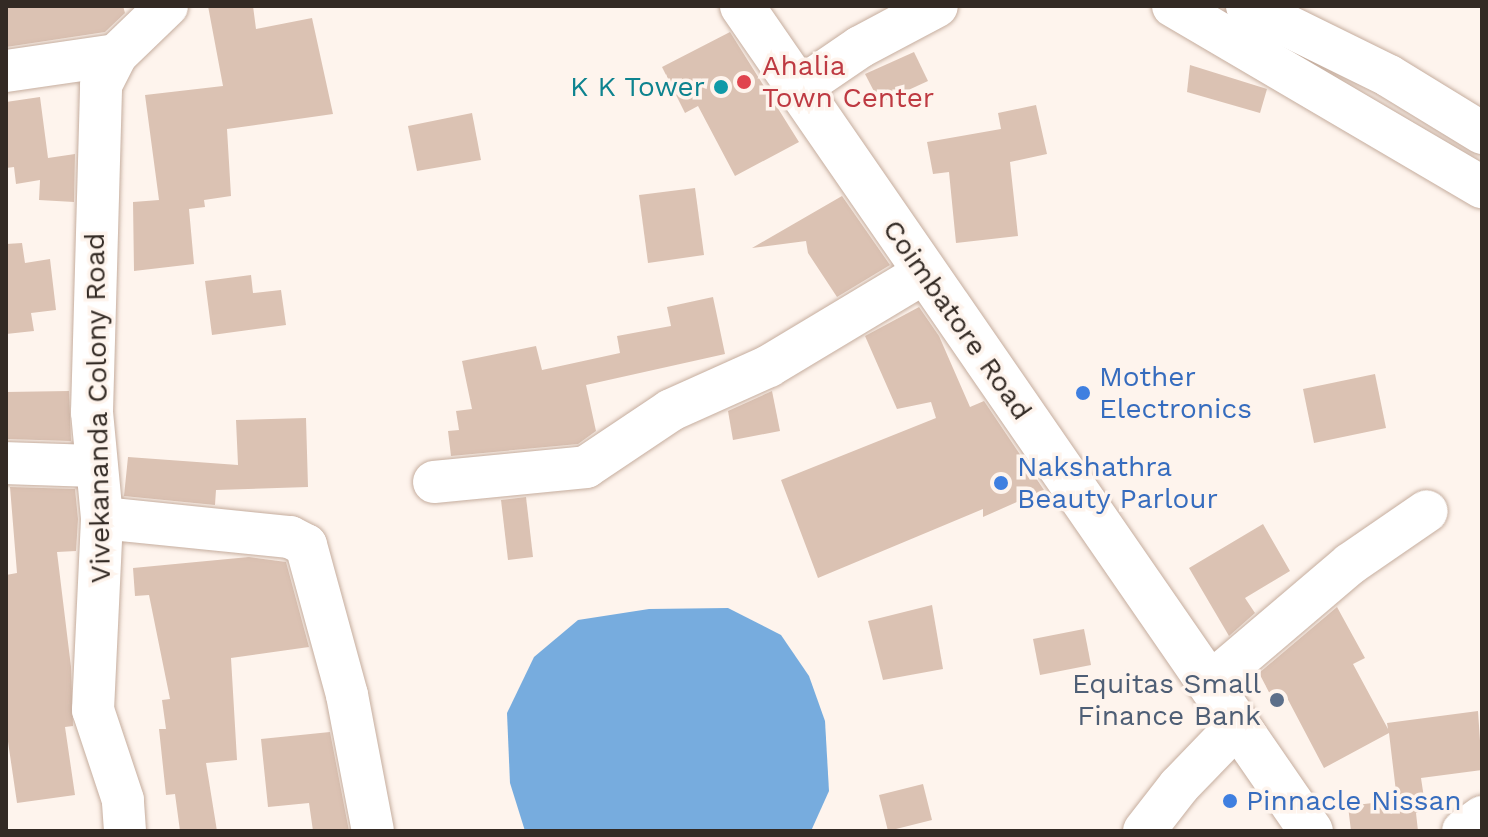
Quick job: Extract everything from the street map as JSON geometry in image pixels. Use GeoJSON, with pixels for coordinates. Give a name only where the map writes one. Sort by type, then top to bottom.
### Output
{"type":"FeatureCollection","features":[{"type":"Feature","properties":{"kind":"main road","name":"Coimbatore Road"},"geometry":{"type":"LineString","coordinates":[[742,6],[797,90],[1311,831]]}},
{"type":"Feature","properties":{"kind":"street","name":"Vivekananda Colony Road"},"geometry":{"type":"LineString","coordinates":[[125,831],[123,800],[93,710],[102,518],[96,466],[97,161],[101,85],[116,55],[167,6]]}},
{"type":"Feature","properties":{"kind":"street"},"geometry":{"type":"LineString","coordinates":[[797,90],[860,47],[937,6]]}},
{"type":"Feature","properties":{"kind":"street"},"geometry":{"type":"LineString","coordinates":[[1247,6],[1389,76],[1482,133]]}},
{"type":"Feature","properties":{"kind":"street"},"geometry":{"type":"LineString","coordinates":[[1189,10],[1482,187]]}},
{"type":"Feature","properties":{"kind":"street"},"geometry":{"type":"LineString","coordinates":[[6,71],[116,55]]}},
{"type":"Feature","properties":{"kind":"street"},"geometry":{"type":"LineString","coordinates":[[434,482],[586,467],[671,410],[769,366],[924,273]]}},
{"type":"Feature","properties":{"kind":"street"},"geometry":{"type":"LineString","coordinates":[[6,463],[96,466]]}},
{"type":"Feature","properties":{"kind":"street"},"geometry":{"type":"LineString","coordinates":[[1209,684],[1350,564],[1427,511]]}},
{"type":"Feature","properties":{"kind":"street"},"geometry":{"type":"LineString","coordinates":[[102,518],[290,537],[306,545],[347,695],[373,831]]}},
{"type":"Feature","properties":{"kind":"street"},"geometry":{"type":"LineString","coordinates":[[1144,831],[1179,786],[1238,725]]}},
{"type":"Feature","properties":{"kind":"street"},"geometry":{"type":"LineString","coordinates":[[1463,831],[1482,817]]}},
{"type":"Feature","properties":{"kind":"water"},"geometry":{"type":"Polygon","coordinates":[[[728,608],[781,635],[809,676],[825,721],[829,791],[811,831],[525,831],[510,783],[507,713],[534,657],[578,620],[649,609],[728,608]]]}},
{"type":"Feature","properties":{"kind":"building"},"geometry":{"type":"Polygon","coordinates":[[[6,6],[123,6],[125,13],[105,32],[6,47],[6,6]]]}},
{"type":"Feature","properties":{"kind":"building"},"geometry":{"type":"Polygon","coordinates":[[[208,6],[253,6],[256,29],[312,18],[333,114],[227,129],[231,196],[204,200],[205,207],[189,209],[194,264],[134,271],[133,202],[159,200],[145,95],[223,86],[208,6]]]}},
{"type":"Feature","properties":{"kind":"building","name":"K K Tower"},"geometry":{"type":"Polygon","coordinates":[[[730,32],[799,142],[735,176],[698,106],[685,113],[662,67],[730,32]]]}},
{"type":"Feature","properties":{"kind":"building"},"geometry":{"type":"Polygon","coordinates":[[[914,52],[928,81],[880,103],[865,74],[914,52]]]}},
{"type":"Feature","properties":{"kind":"building"},"geometry":{"type":"Polygon","coordinates":[[[1190,65],[1267,89],[1260,113],[1187,92],[1190,65]]]}},
{"type":"Feature","properties":{"kind":"building"},"geometry":{"type":"Polygon","coordinates":[[[40,97],[48,158],[75,154],[74,202],[39,200],[40,180],[16,184],[14,167],[6,168],[6,102],[40,97]]]}},
{"type":"Feature","properties":{"kind":"building"},"geometry":{"type":"Polygon","coordinates":[[[1036,105],[1047,154],[1010,162],[1018,236],[956,243],[949,172],[933,174],[927,142],[1001,129],[998,113],[1036,105]]]}},
{"type":"Feature","properties":{"kind":"building"},"geometry":{"type":"Polygon","coordinates":[[[472,113],[481,160],[417,171],[408,126],[472,113]]]}},
{"type":"Feature","properties":{"kind":"building"},"geometry":{"type":"Polygon","coordinates":[[[695,188],[704,255],[648,263],[639,195],[695,188]]]}},
{"type":"Feature","properties":{"kind":"building"},"geometry":{"type":"Polygon","coordinates":[[[842,196],[890,265],[837,297],[808,253],[806,241],[752,248],[842,196]]]}},
{"type":"Feature","properties":{"kind":"building"},"geometry":{"type":"Polygon","coordinates":[[[22,243],[25,263],[50,259],[56,310],[31,313],[34,331],[6,334],[6,244],[22,243]]]}},
{"type":"Feature","properties":{"kind":"building"},"geometry":{"type":"Polygon","coordinates":[[[251,275],[253,293],[281,290],[286,325],[212,335],[205,281],[251,275]]]}},
{"type":"Feature","properties":{"kind":"building"},"geometry":{"type":"Polygon","coordinates":[[[713,297],[725,354],[586,385],[596,431],[578,444],[451,456],[448,431],[459,430],[456,411],[472,409],[462,361],[536,346],[542,370],[620,353],[617,336],[671,326],[667,307],[713,297]]]}},
{"type":"Feature","properties":{"kind":"building"},"geometry":{"type":"Polygon","coordinates":[[[919,307],[939,336],[970,407],[984,401],[1044,490],[983,517],[983,509],[818,578],[781,480],[936,418],[931,402],[897,409],[865,336],[919,307]]]}},
{"type":"Feature","properties":{"kind":"building"},"geometry":{"type":"Polygon","coordinates":[[[1375,374],[1386,428],[1314,443],[1303,389],[1375,374]]]}},
{"type":"Feature","properties":{"kind":"building"},"geometry":{"type":"Polygon","coordinates":[[[69,391],[71,441],[7,439],[6,392],[69,391]]]}},
{"type":"Feature","properties":{"kind":"building"},"geometry":{"type":"Polygon","coordinates":[[[772,391],[780,431],[733,440],[728,411],[772,391]]]}},
{"type":"Feature","properties":{"kind":"building"},"geometry":{"type":"Polygon","coordinates":[[[306,418],[308,487],[216,490],[215,505],[124,496],[128,457],[238,465],[236,420],[306,418]]]}},
{"type":"Feature","properties":{"kind":"building"},"geometry":{"type":"Polygon","coordinates":[[[10,487],[75,489],[78,519],[76,551],[57,552],[71,667],[73,726],[65,727],[75,795],[17,803],[6,728],[6,575],[17,573],[10,487]]]}},
{"type":"Feature","properties":{"kind":"building"},"geometry":{"type":"Polygon","coordinates":[[[526,497],[533,557],[508,560],[501,500],[526,497]]]}},
{"type":"Feature","properties":{"kind":"building"},"geometry":{"type":"Polygon","coordinates":[[[1263,524],[1290,571],[1245,598],[1255,613],[1229,636],[1189,568],[1263,524]]]}},
{"type":"Feature","properties":{"kind":"building"},"geometry":{"type":"Polygon","coordinates":[[[249,557],[286,562],[309,647],[231,658],[237,760],[206,763],[217,831],[180,831],[175,794],[166,795],[159,729],[166,729],[162,700],[170,699],[149,595],[135,596],[133,568],[249,557]]]}},
{"type":"Feature","properties":{"kind":"building"},"geometry":{"type":"Polygon","coordinates":[[[932,605],[943,669],[883,680],[868,621],[932,605]]]}},
{"type":"Feature","properties":{"kind":"building"},"geometry":{"type":"Polygon","coordinates":[[[1337,607],[1365,658],[1353,664],[1388,729],[1387,723],[1478,711],[1482,770],[1421,778],[1426,811],[1416,813],[1418,831],[1351,831],[1348,806],[1397,800],[1389,733],[1324,768],[1284,692],[1272,698],[1259,673],[1337,607]]]}},
{"type":"Feature","properties":{"kind":"building"},"geometry":{"type":"Polygon","coordinates":[[[1084,629],[1091,665],[1040,675],[1033,639],[1084,629]]]}},
{"type":"Feature","properties":{"kind":"building"},"geometry":{"type":"Polygon","coordinates":[[[330,732],[349,831],[313,831],[309,803],[268,807],[261,739],[330,732]]]}},
{"type":"Feature","properties":{"kind":"building"},"geometry":{"type":"Polygon","coordinates":[[[923,784],[932,820],[888,831],[879,795],[923,784]]]}},
{"type":"Feature","properties":{"kind":"place","name":"Ahalia Town Center"},"geometry":{"type":"Point","coordinates":[744,82]}},
{"type":"Feature","properties":{"kind":"place","name":"K K Tower"},"geometry":{"type":"Point","coordinates":[721,87]}},
{"type":"Feature","properties":{"kind":"place","name":"Mother Electronics"},"geometry":{"type":"Point","coordinates":[1083,393]}},
{"type":"Feature","properties":{"kind":"place","name":"Nakshathra Beauty Parlour"},"geometry":{"type":"Point","coordinates":[1001,483]}},
{"type":"Feature","properties":{"kind":"place","name":"Equitas Small Finance Bank"},"geometry":{"type":"Point","coordinates":[1277,700]}},
{"type":"Feature","properties":{"kind":"place","name":"Pinnacle Nissan"},"geometry":{"type":"Point","coordinates":[1230,801]}}]}
